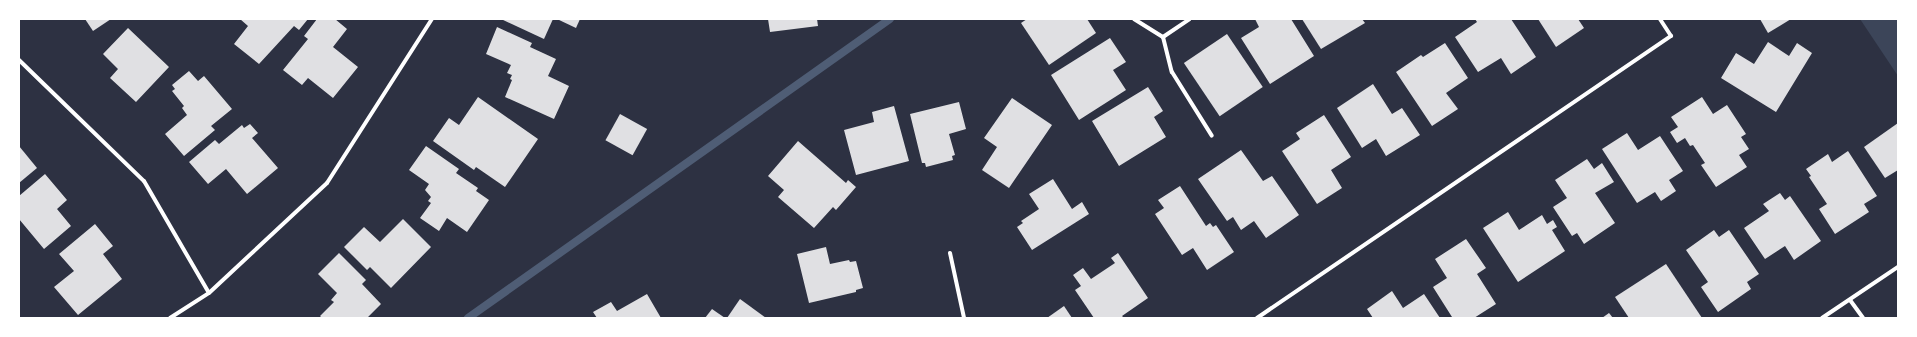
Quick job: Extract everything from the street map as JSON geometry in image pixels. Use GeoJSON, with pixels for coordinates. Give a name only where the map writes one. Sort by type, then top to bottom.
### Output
{"type":"FeatureCollection","features":[{"type":"Feature","properties":{"kind":"street"},"geometry":{"type":"LineString","coordinates":[[170,318],[209,293],[327,183],[431,19]]}},
{"type":"Feature","properties":{"kind":"street"},"geometry":{"type":"LineString","coordinates":[[1134,19],[1163,38],[1172,72],[1212,136]]}},
{"type":"Feature","properties":{"kind":"street"},"geometry":{"type":"LineString","coordinates":[[1163,38],[1190,19]]}},
{"type":"Feature","properties":{"kind":"street"},"geometry":{"type":"LineString","coordinates":[[1257,318],[1671,36],[1660,19]]}},
{"type":"Feature","properties":{"kind":"street"},"geometry":{"type":"LineString","coordinates":[[19,60],[144,181],[209,293]]}},
{"type":"Feature","properties":{"kind":"street"},"geometry":{"type":"LineString","coordinates":[[950,253],[964,318]]}},
{"type":"Feature","properties":{"kind":"street"},"geometry":{"type":"LineString","coordinates":[[1822,318],[1898,267]]}},
{"type":"Feature","properties":{"kind":"street"},"geometry":{"type":"LineString","coordinates":[[1850,300],[1863,318]]}},
{"type":"Feature","properties":{"kind":"shaded area"},"geometry":{"type":"Polygon","coordinates":[[[1860,19],[1898,19],[1898,76],[1860,19]]]}},
{"type":"Feature","properties":{"kind":"building"},"geometry":{"type":"Polygon","coordinates":[[[85,19],[111,19],[93,31],[85,19]]]}},
{"type":"Feature","properties":{"kind":"building"},"geometry":{"type":"Polygon","coordinates":[[[240,19],[308,19],[299,30],[294,26],[259,64],[234,44],[248,26],[240,19]]]}},
{"type":"Feature","properties":{"kind":"building"},"geometry":{"type":"Polygon","coordinates":[[[317,19],[335,19],[347,29],[333,47],[358,67],[333,98],[308,78],[302,85],[283,70],[308,39],[304,36],[317,19]]]}},
{"type":"Feature","properties":{"kind":"building"},"geometry":{"type":"Polygon","coordinates":[[[501,19],[553,19],[544,39],[501,19]]]}},
{"type":"Feature","properties":{"kind":"building"},"geometry":{"type":"Polygon","coordinates":[[[557,19],[580,19],[576,28],[557,19]]]}},
{"type":"Feature","properties":{"kind":"building"},"geometry":{"type":"Polygon","coordinates":[[[768,19],[817,19],[818,26],[770,32],[768,19]]]}},
{"type":"Feature","properties":{"kind":"building"},"geometry":{"type":"Polygon","coordinates":[[[1027,19],[1087,19],[1096,33],[1049,65],[1021,23],[1027,19]]]}},
{"type":"Feature","properties":{"kind":"building"},"geometry":{"type":"Polygon","coordinates":[[[1255,19],[1291,19],[1314,56],[1270,84],[1241,38],[1259,27],[1255,19]]]}},
{"type":"Feature","properties":{"kind":"building"},"geometry":{"type":"Polygon","coordinates":[[[1302,19],[1362,19],[1365,23],[1321,49],[1302,19]]]}},
{"type":"Feature","properties":{"kind":"building"},"geometry":{"type":"Polygon","coordinates":[[[1475,19],[1511,19],[1536,57],[1511,74],[1501,58],[1478,72],[1455,37],[1477,22],[1475,19]]]}},
{"type":"Feature","properties":{"kind":"building"},"geometry":{"type":"Polygon","coordinates":[[[1538,19],[1578,19],[1584,28],[1556,47],[1538,19]]]}},
{"type":"Feature","properties":{"kind":"building"},"geometry":{"type":"Polygon","coordinates":[[[1760,19],[1791,19],[1768,33],[1760,19]]]}},
{"type":"Feature","properties":{"kind":"building"},"geometry":{"type":"Polygon","coordinates":[[[497,27],[532,43],[530,47],[556,59],[548,76],[569,86],[554,119],[505,97],[512,80],[510,79],[512,75],[507,73],[511,65],[486,54],[497,27]]]}},
{"type":"Feature","properties":{"kind":"building"},"geometry":{"type":"Polygon","coordinates":[[[128,28],[169,67],[136,102],[110,78],[118,69],[103,54],[128,28]]]}},
{"type":"Feature","properties":{"kind":"building"},"geometry":{"type":"Polygon","coordinates":[[[1227,34],[1263,87],[1220,116],[1184,63],[1227,34]]]}},
{"type":"Feature","properties":{"kind":"building"},"geometry":{"type":"Polygon","coordinates":[[[1110,38],[1126,62],[1113,70],[1126,90],[1079,120],[1051,75],[1110,38]]]}},
{"type":"Feature","properties":{"kind":"building"},"geometry":{"type":"Polygon","coordinates":[[[1768,42],[1789,56],[1797,43],[1812,53],[1776,112],[1721,78],[1736,53],[1754,64],[1768,42]]]}},
{"type":"Feature","properties":{"kind":"building"},"geometry":{"type":"Polygon","coordinates":[[[1445,43],[1468,78],[1446,93],[1458,109],[1432,126],[1396,72],[1421,55],[1423,57],[1445,43]]]}},
{"type":"Feature","properties":{"kind":"building"},"geometry":{"type":"Polygon","coordinates":[[[189,71],[198,81],[204,76],[232,109],[211,126],[215,130],[184,156],[165,134],[187,115],[182,108],[184,106],[172,91],[175,89],[172,85],[189,71]]]}},
{"type":"Feature","properties":{"kind":"building"},"geometry":{"type":"Polygon","coordinates":[[[1373,84],[1392,114],[1402,108],[1420,135],[1386,156],[1376,139],[1362,148],[1337,108],[1373,84]]]}},
{"type":"Feature","properties":{"kind":"building"},"geometry":{"type":"Polygon","coordinates":[[[1148,87],[1163,111],[1154,117],[1166,137],[1119,166],[1092,121],[1148,87]]]}},
{"type":"Feature","properties":{"kind":"building"},"geometry":{"type":"Polygon","coordinates":[[[478,97],[538,139],[505,187],[476,167],[474,170],[433,141],[449,118],[459,125],[478,97]]]}},
{"type":"Feature","properties":{"kind":"building"},"geometry":{"type":"Polygon","coordinates":[[[1702,97],[1713,114],[1727,105],[1746,134],[1741,137],[1749,149],[1739,155],[1747,167],[1716,187],[1701,165],[1705,163],[1693,145],[1690,146],[1685,138],[1677,143],[1670,132],[1678,127],[1671,117],[1702,97]]]}},
{"type":"Feature","properties":{"kind":"building"},"geometry":{"type":"Polygon","coordinates":[[[1012,98],[1052,125],[1009,188],[982,170],[997,147],[984,138],[1012,98]]]}},
{"type":"Feature","properties":{"kind":"building"},"geometry":{"type":"Polygon","coordinates":[[[959,102],[966,129],[949,134],[955,155],[952,156],[953,160],[926,167],[925,163],[922,163],[910,114],[959,102]]]}},
{"type":"Feature","properties":{"kind":"building"},"geometry":{"type":"Polygon","coordinates":[[[894,106],[909,161],[856,175],[844,130],[874,122],[872,112],[894,106]]]}},
{"type":"Feature","properties":{"kind":"building"},"geometry":{"type":"Polygon","coordinates":[[[620,114],[647,129],[633,155],[605,140],[620,114]]]}},
{"type":"Feature","properties":{"kind":"building"},"geometry":{"type":"Polygon","coordinates":[[[1324,115],[1351,157],[1331,170],[1342,188],[1317,204],[1282,151],[1300,139],[1296,133],[1324,115]]]}},
{"type":"Feature","properties":{"kind":"building"},"geometry":{"type":"Polygon","coordinates":[[[1898,123],[1898,170],[1885,178],[1864,147],[1898,123]]]}},
{"type":"Feature","properties":{"kind":"building"},"geometry":{"type":"Polygon","coordinates":[[[250,124],[258,133],[252,138],[278,168],[247,194],[226,169],[208,184],[189,162],[215,140],[219,144],[242,125],[244,128],[250,124]]]}},
{"type":"Feature","properties":{"kind":"building"},"geometry":{"type":"Polygon","coordinates":[[[1627,133],[1638,150],[1660,136],[1683,171],[1669,180],[1676,191],[1661,201],[1655,192],[1637,203],[1602,149],[1627,133]]]}},
{"type":"Feature","properties":{"kind":"building"},"geometry":{"type":"Polygon","coordinates":[[[798,141],[846,183],[848,180],[856,187],[836,210],[833,207],[814,228],[778,197],[784,190],[768,176],[798,141]]]}},
{"type":"Feature","properties":{"kind":"building"},"geometry":{"type":"Polygon","coordinates":[[[19,146],[37,168],[19,183],[19,146]]]}},
{"type":"Feature","properties":{"kind":"building"},"geometry":{"type":"Polygon","coordinates":[[[426,146],[459,169],[456,173],[478,188],[476,191],[489,200],[467,232],[447,218],[439,231],[420,218],[431,203],[428,201],[431,197],[425,190],[429,184],[409,170],[426,146]]]}},
{"type":"Feature","properties":{"kind":"building"},"geometry":{"type":"Polygon","coordinates":[[[1241,150],[1263,181],[1272,176],[1299,215],[1266,238],[1254,221],[1241,230],[1233,217],[1227,221],[1198,179],[1241,150]]]}},
{"type":"Feature","properties":{"kind":"building"},"geometry":{"type":"Polygon","coordinates":[[[1848,151],[1877,196],[1864,204],[1869,212],[1835,234],[1819,209],[1827,204],[1809,177],[1811,176],[1806,169],[1828,154],[1832,162],[1848,151]]]}},
{"type":"Feature","properties":{"kind":"building"},"geometry":{"type":"Polygon","coordinates":[[[1587,159],[1594,169],[1602,163],[1614,182],[1595,193],[1615,223],[1584,244],[1577,233],[1572,236],[1553,207],[1567,198],[1555,180],[1587,159]]]}},
{"type":"Feature","properties":{"kind":"building"},"geometry":{"type":"Polygon","coordinates":[[[45,174],[67,200],[57,209],[71,226],[44,249],[19,219],[19,196],[45,174]]]}},
{"type":"Feature","properties":{"kind":"building"},"geometry":{"type":"Polygon","coordinates":[[[1053,179],[1072,209],[1082,202],[1089,214],[1032,250],[1017,227],[1023,223],[1021,221],[1039,209],[1029,194],[1053,179]]]}},
{"type":"Feature","properties":{"kind":"building"},"geometry":{"type":"Polygon","coordinates":[[[1180,186],[1206,226],[1210,223],[1213,227],[1216,225],[1234,252],[1207,270],[1193,248],[1182,255],[1155,214],[1164,208],[1158,200],[1180,186]]]}},
{"type":"Feature","properties":{"kind":"building"},"geometry":{"type":"Polygon","coordinates":[[[1780,193],[1785,200],[1790,196],[1821,241],[1794,260],[1785,246],[1765,259],[1744,228],[1769,211],[1763,204],[1780,193]]]}},
{"type":"Feature","properties":{"kind":"building"},"geometry":{"type":"Polygon","coordinates":[[[1508,212],[1519,230],[1542,215],[1547,224],[1553,220],[1557,227],[1552,230],[1565,251],[1518,282],[1483,228],[1508,212]]]}},
{"type":"Feature","properties":{"kind":"building"},"geometry":{"type":"Polygon","coordinates":[[[403,219],[431,247],[391,288],[370,267],[367,270],[344,247],[364,227],[380,242],[403,219]]]}},
{"type":"Feature","properties":{"kind":"building"},"geometry":{"type":"Polygon","coordinates":[[[95,224],[113,246],[103,254],[122,279],[78,315],[54,287],[74,271],[59,254],[95,224]]]}},
{"type":"Feature","properties":{"kind":"building"},"geometry":{"type":"Polygon","coordinates":[[[1714,230],[1719,237],[1729,230],[1759,274],[1747,282],[1751,289],[1718,312],[1701,287],[1708,282],[1686,250],[1714,230]]]}},
{"type":"Feature","properties":{"kind":"building"},"geometry":{"type":"Polygon","coordinates":[[[1466,239],[1486,268],[1477,274],[1496,304],[1474,318],[1450,318],[1452,317],[1433,287],[1447,278],[1435,259],[1466,239]]]}},
{"type":"Feature","properties":{"kind":"building"},"geometry":{"type":"Polygon","coordinates":[[[826,247],[830,264],[849,260],[850,262],[856,261],[863,288],[856,290],[856,292],[809,303],[797,254],[826,247]]]}},
{"type":"Feature","properties":{"kind":"building"},"geometry":{"type":"Polygon","coordinates":[[[339,253],[366,280],[362,284],[381,304],[367,318],[322,318],[320,316],[334,302],[331,300],[337,293],[318,274],[339,253]]]}},
{"type":"Feature","properties":{"kind":"building"},"geometry":{"type":"Polygon","coordinates":[[[1118,253],[1148,298],[1122,316],[1124,318],[1094,318],[1075,290],[1081,286],[1073,275],[1083,268],[1091,279],[1115,263],[1111,258],[1118,253]]]}},
{"type":"Feature","properties":{"kind":"building"},"geometry":{"type":"Polygon","coordinates":[[[1666,264],[1702,318],[1629,318],[1615,297],[1666,264]]]}},
{"type":"Feature","properties":{"kind":"building"},"geometry":{"type":"Polygon","coordinates":[[[1392,291],[1403,308],[1424,294],[1440,318],[1373,318],[1367,309],[1392,291]]]}},
{"type":"Feature","properties":{"kind":"building"},"geometry":{"type":"Polygon","coordinates":[[[647,294],[661,318],[597,318],[593,312],[611,302],[617,311],[647,294]]]}},
{"type":"Feature","properties":{"kind":"building"},"geometry":{"type":"Polygon","coordinates":[[[740,299],[766,318],[727,318],[740,299]]]}},
{"type":"Feature","properties":{"kind":"building"},"geometry":{"type":"Polygon","coordinates":[[[1064,306],[1072,318],[1047,318],[1064,306]]]}},
{"type":"Feature","properties":{"kind":"building"},"geometry":{"type":"Polygon","coordinates":[[[712,309],[725,318],[705,318],[712,309]]]}},
{"type":"Feature","properties":{"kind":"building"},"geometry":{"type":"Polygon","coordinates":[[[1609,313],[1613,318],[1602,318],[1609,313]]]}},
{"type":"Feature","properties":{"kind":"waterway"},"geometry":{"type":"LineString","coordinates":[[468,318],[890,19]]}}]}
